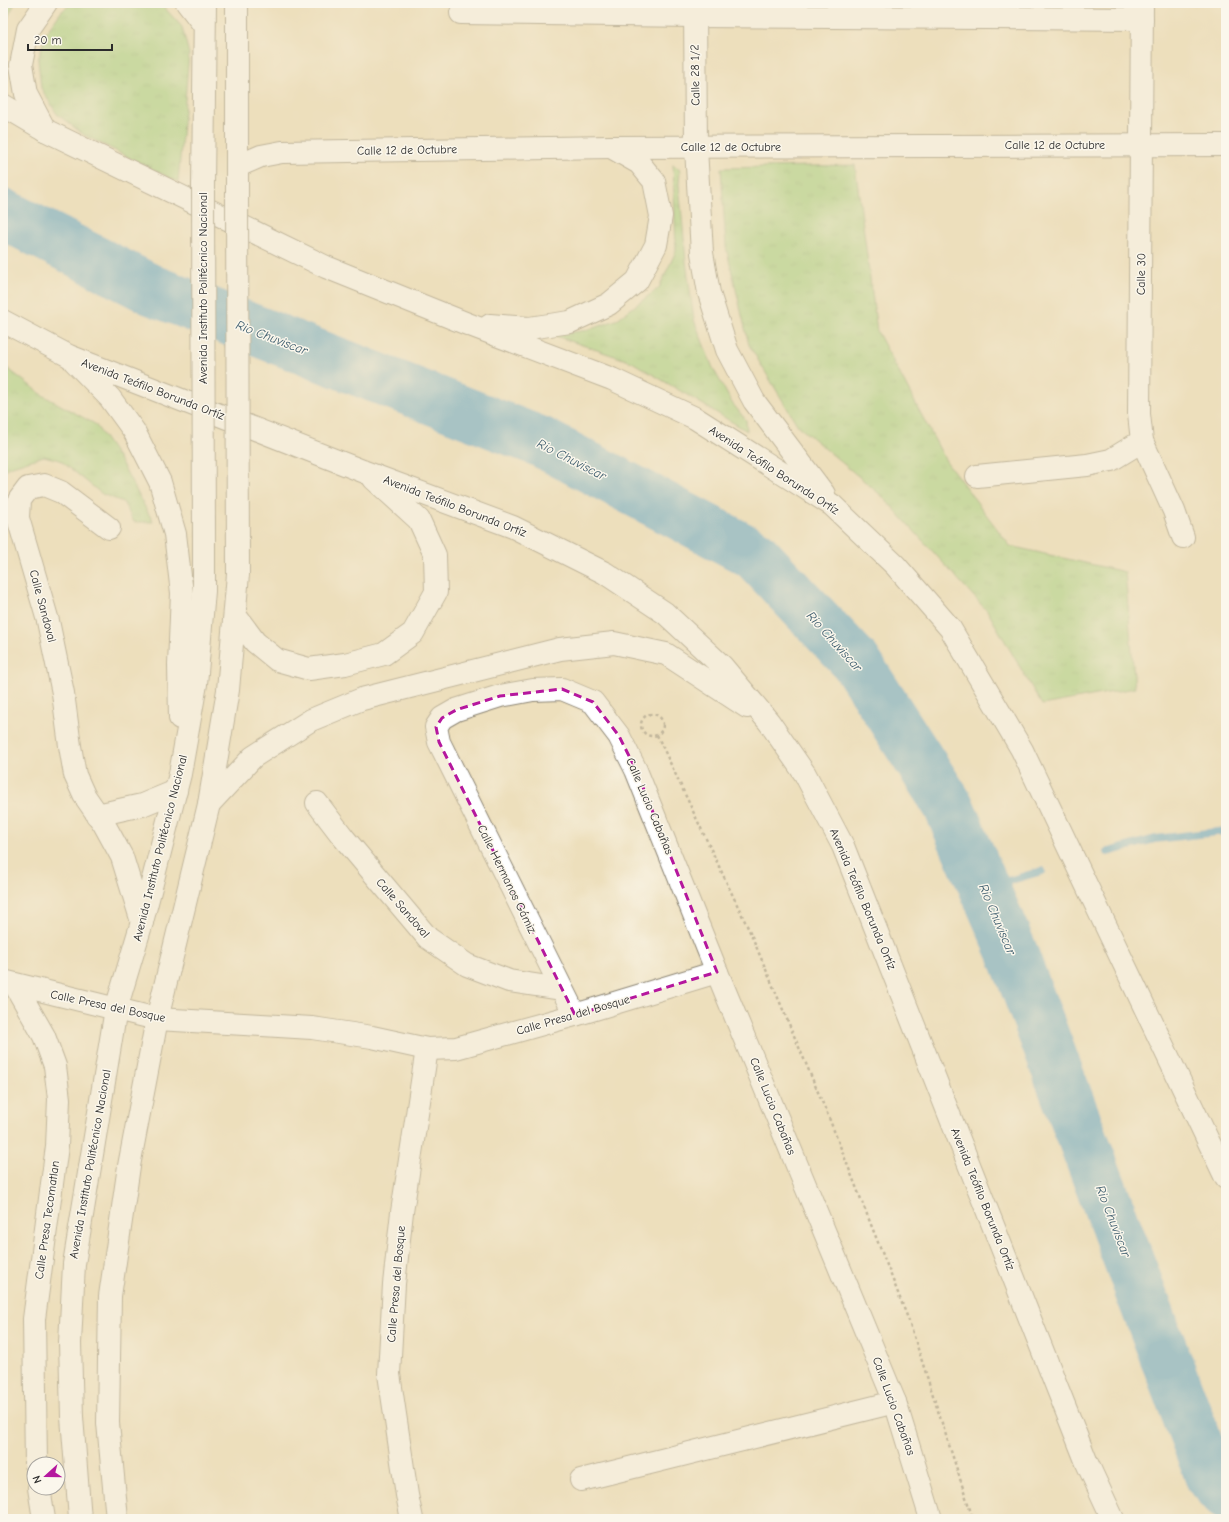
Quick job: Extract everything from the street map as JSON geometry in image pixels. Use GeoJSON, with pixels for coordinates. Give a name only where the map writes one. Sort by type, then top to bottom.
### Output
{"type":"FeatureCollection","features":[{"type":"Feature","properties":{"kind":"main road"},"geometry":{"type":"LineString","coordinates":[[45,130],[26,94],[21,65],[28,29],[46,3]]}},
{"type":"Feature","properties":{"kind":"main road"},"geometry":{"type":"LineString","coordinates":[[187,3],[204,25]]}},
{"type":"Feature","properties":{"kind":"main road","name":"Avenida Instituto Politécnico Nacional"},"geometry":{"type":"LineString","coordinates":[[80,1519],[71,1394],[70,1343],[74,1264],[116,1009],[142,922],[178,783],[196,684],[204,591],[203,187],[205,3]]}},
{"type":"Feature","properties":{"kind":"main road"},"geometry":{"type":"LineString","coordinates":[[117,1519],[108,1423],[110,1296],[129,1166],[157,1018],[209,804],[228,690],[235,615],[238,574],[237,3]]}},
{"type":"Feature","properties":{"kind":"main road"},"geometry":{"type":"LineString","coordinates":[[461,13],[695,10],[1142,11]]}},
{"type":"Feature","properties":{"kind":"main road","name":"Calle 28 1/2"},"geometry":{"type":"LineString","coordinates":[[695,10],[696,148],[702,253],[709,293],[727,350],[754,401],[832,505]]}},
{"type":"Feature","properties":{"kind":"main road","name":"Calle 30"},"geometry":{"type":"LineString","coordinates":[[1142,11],[1139,414],[1142,441],[1174,511],[1184,537]]}},
{"type":"Feature","properties":{"kind":"main road","name":"Avenida Teófilo Borunda Ortíz"},"geometry":{"type":"LineString","coordinates":[[3,105],[45,130],[326,266],[465,323],[612,379],[694,418],[832,505],[895,565],[950,628],[1022,750],[1226,1178]]}},
{"type":"Feature","properties":{"kind":"main road","name":"Calle 12 de Octubre"},"geometry":{"type":"LineString","coordinates":[[238,166],[261,156],[282,152],[611,147],[696,148],[1226,145]]}},
{"type":"Feature","properties":{"kind":"main road"},"geometry":{"type":"LineString","coordinates":[[465,323],[529,328],[570,322],[609,304],[637,281],[656,245],[661,216],[654,181],[639,163],[611,147]]}},
{"type":"Feature","properties":{"kind":"main road","name":"Avenida Teófilo Borunda Ortíz"},"geometry":{"type":"LineString","coordinates":[[3,321],[69,356],[365,472],[513,527],[605,573],[665,613],[722,666],[769,722],[805,774],[843,846],[1087,1463],[1114,1519]]}},
{"type":"Feature","properties":{"kind":"main road"},"geometry":{"type":"LineString","coordinates":[[69,356],[110,398],[134,431],[160,482],[175,534],[182,593],[179,665],[178,783],[142,805],[97,815]]}},
{"type":"Feature","properties":{"kind":"main road"},"geometry":{"type":"LineString","coordinates":[[977,476],[1087,465],[1111,460],[1142,441]]}},
{"type":"Feature","properties":{"kind":"main road"},"geometry":{"type":"LineString","coordinates":[[235,615],[255,642],[277,660],[309,669],[345,664],[384,654],[413,633],[436,592],[435,555],[419,520],[365,472]]}},
{"type":"Feature","properties":{"kind":"main road","name":"Calle Sandoval"},"geometry":{"type":"LineString","coordinates":[[109,528],[61,492],[44,485],[28,488],[19,500],[18,518],[48,620],[63,693],[75,775],[84,796],[104,824],[122,857],[142,922]]}},
{"type":"Feature","properties":{"kind":"main road"},"geometry":{"type":"LineString","coordinates":[[209,804],[253,758],[311,720],[362,699],[560,649],[614,643],[666,654],[708,680],[769,722]]}},
{"type":"Feature","properties":{"kind":"main road","name":"Calle Hermanos Gámiz"},"geometry":{"type":"LineString","coordinates":[[575,1015],[440,742],[436,727],[442,718],[456,710],[500,696],[533,690],[562,690],[593,702]]}},
{"type":"Feature","properties":{"kind":"main road","name":"Calle Lucio Cabañas"},"geometry":{"type":"LineString","coordinates":[[593,702],[619,736],[636,770],[895,1402],[931,1519]]}},
{"type":"Feature","properties":{"kind":"main road","name":"Calle Sandoval"},"geometry":{"type":"LineString","coordinates":[[317,803],[343,837],[428,938],[467,965],[509,981],[562,989]]}},
{"type":"Feature","properties":{"kind":"main road","name":"Calle Presa del Bosque"},"geometry":{"type":"LineString","coordinates":[[9,983],[157,1018],[312,1028],[372,1037],[427,1049],[456,1048],[575,1015],[718,972]]}},
{"type":"Feature","properties":{"kind":"main road","name":"Calle Presa Tecomatlan"},"geometry":{"type":"LineString","coordinates":[[9,983],[44,1036],[55,1066],[59,1099],[57,1146],[34,1319],[36,1456]]}},
{"type":"Feature","properties":{"kind":"main road","name":"Calle Presa del Bosque"},"geometry":{"type":"LineString","coordinates":[[412,1519],[389,1374],[395,1276],[402,1212],[427,1049]]}},
{"type":"Feature","properties":{"kind":"main road"},"geometry":{"type":"LineString","coordinates":[[581,1480],[895,1402]]}},
{"type":"Feature","properties":{"kind":"main road"},"geometry":{"type":"LineString","coordinates":[[40,1496],[44,1519]]}},
{"type":"Feature","properties":{"kind":"path"},"geometry":{"type":"LineString","coordinates":[[649,715],[656,715],[662,720],[662,730],[657,735],[650,736],[642,730],[643,719],[649,715]]}},
{"type":"Feature","properties":{"kind":"path"},"geometry":{"type":"LineString","coordinates":[[657,735],[750,932],[832,1125],[909,1321],[973,1519]]}},
{"type":"Feature","properties":{"kind":"highlighted area"},"geometry":{"type":"Polygon","coordinates":[[[562,689],[593,702],[619,736],[636,770],[717,972],[575,1015],[439,742],[436,727],[442,718],[456,710],[500,696],[562,689]]]}},
{"type":"Feature","properties":{"kind":"green space"},"geometry":{"type":"Polygon","coordinates":[[[3,3],[15,3],[3,27],[3,3]]]}},
{"type":"Feature","properties":{"kind":"green space"},"geometry":{"type":"Polygon","coordinates":[[[72,3],[158,3],[162,5],[182,27],[189,54],[178,182],[84,135],[57,114],[41,88],[38,60],[46,33],[61,12],[72,3]]]}},
{"type":"Feature","properties":{"kind":"green space"},"geometry":{"type":"Polygon","coordinates":[[[673,164],[680,170],[679,184],[686,261],[694,320],[713,368],[732,403],[746,420],[747,431],[632,362],[553,335],[588,330],[616,320],[659,288],[676,251],[673,164]]]}},
{"type":"Feature","properties":{"kind":"green space"},"geometry":{"type":"Polygon","coordinates":[[[855,165],[877,331],[946,461],[1010,546],[1125,572],[1135,688],[1042,705],[988,612],[882,496],[798,426],[749,345],[726,247],[721,168],[855,165]]]}},
{"type":"Feature","properties":{"kind":"green space"},"geometry":{"type":"Polygon","coordinates":[[[3,365],[44,396],[95,424],[121,462],[153,522],[134,522],[123,502],[102,494],[60,460],[44,456],[9,467],[3,471],[3,365]]]}},
{"type":"Feature","properties":{"kind":"waterway","name":"Rio Chuviscar"},"geometry":{"type":"LineString","coordinates":[[3,214],[152,290],[541,442],[754,554],[856,662],[948,805],[1012,951],[1210,1476],[1226,1494]]}},
{"type":"Feature","properties":{"kind":"waterway"},"geometry":{"type":"LineString","coordinates":[[1108,852],[1155,839],[1226,831]]}},
{"type":"Feature","properties":{"kind":"waterway"},"geometry":{"type":"LineString","coordinates":[[984,888],[1042,871]]}}]}
